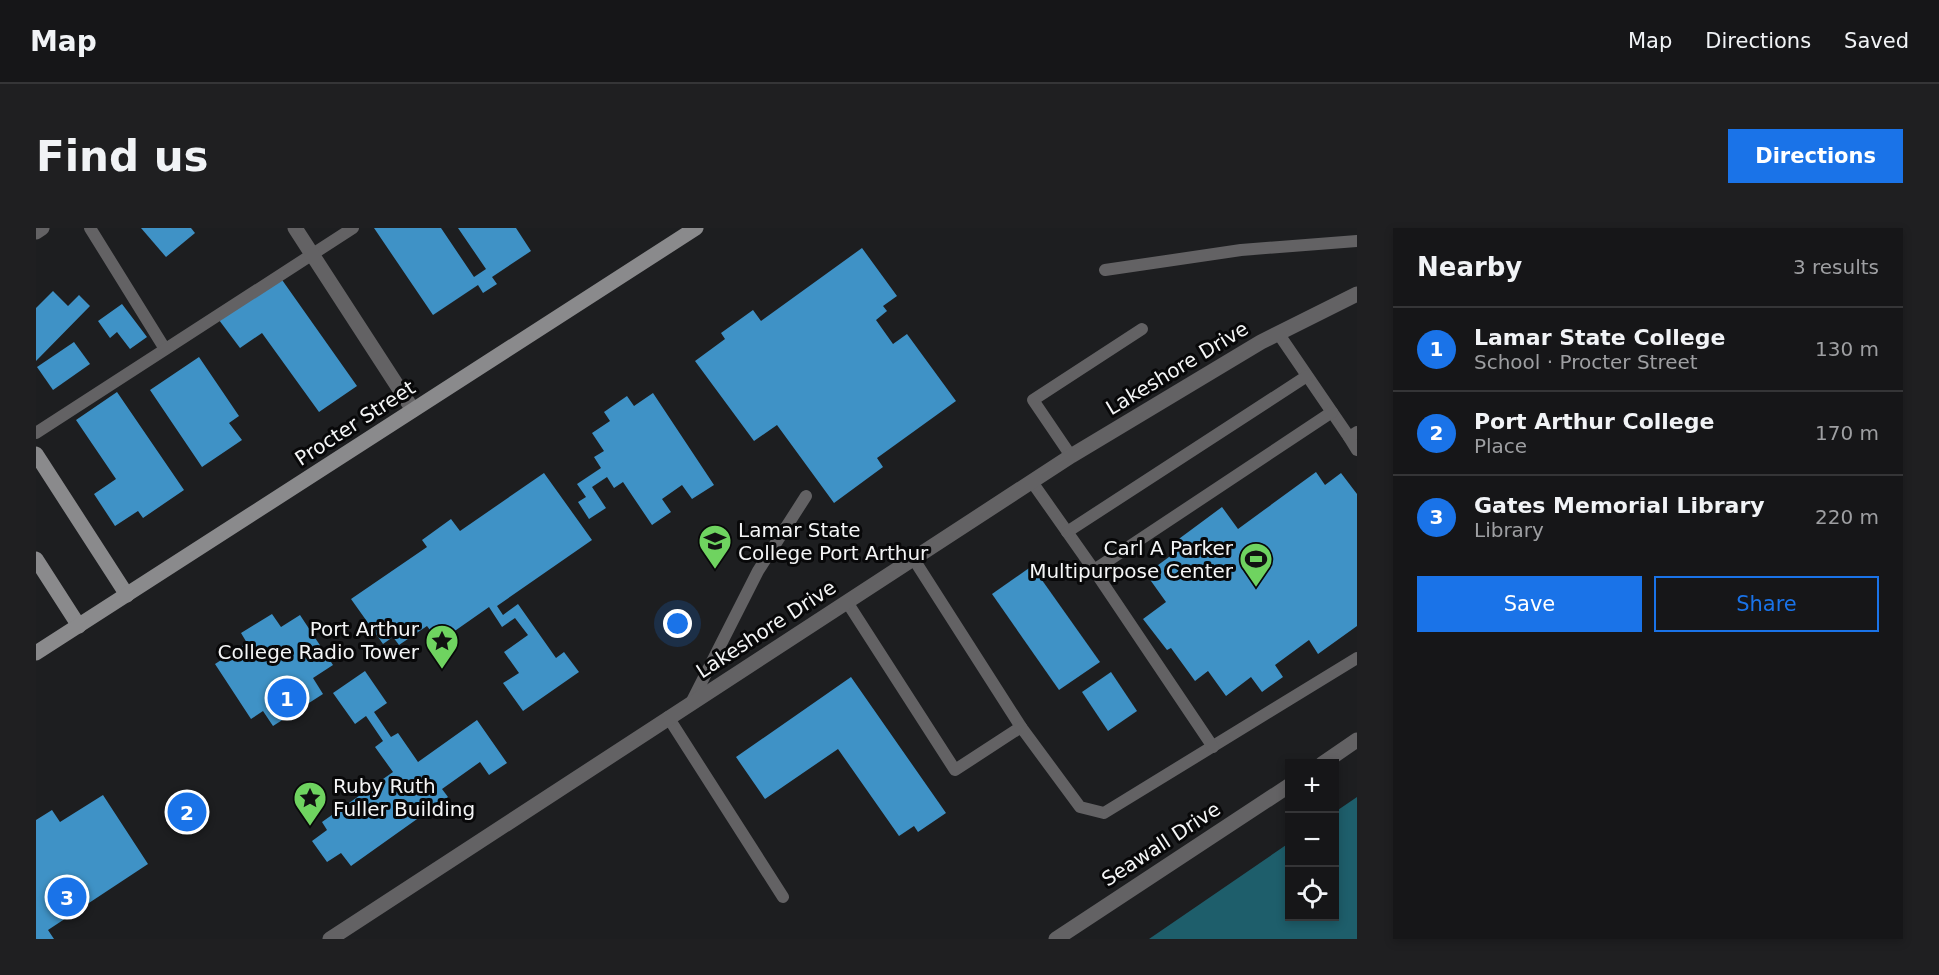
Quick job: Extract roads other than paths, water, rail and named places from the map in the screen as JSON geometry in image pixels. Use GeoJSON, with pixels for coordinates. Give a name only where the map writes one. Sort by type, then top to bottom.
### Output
{"type":"FeatureCollection","features":[{"type":"Feature","properties":{"kind":"main road","name":"Procter Street"},"geometry":{"type":"LineString","coordinates":[[36,653],[696,228]]}},
{"type":"Feature","properties":{"kind":"main road"},"geometry":{"type":"LineString","coordinates":[[36,454],[127,596]]}},
{"type":"Feature","properties":{"kind":"main road"},"geometry":{"type":"LineString","coordinates":[[36,560],[79,626]]}},
{"type":"Feature","properties":{"kind":"street"},"geometry":{"type":"LineString","coordinates":[[36,232],[42,228]]}},
{"type":"Feature","properties":{"kind":"street"},"geometry":{"type":"LineString","coordinates":[[296,228],[413,411]]}},
{"type":"Feature","properties":{"kind":"street","name":"Lakeshore Drive"},"geometry":{"type":"LineString","coordinates":[[330,939],[1071,456],[1278,333],[1357,294]]}},
{"type":"Feature","properties":{"kind":"street"},"geometry":{"type":"LineString","coordinates":[[1329,759],[1357,740]]}},
{"type":"Feature","properties":{"kind":"street","name":"Seawall Drive"},"geometry":{"type":"LineString","coordinates":[[1056,939],[1285,788]]}},
{"type":"Feature","properties":{"kind":"lane"},"geometry":{"type":"LineString","coordinates":[[90,228],[165,349]]}},
{"type":"Feature","properties":{"kind":"lane"},"geometry":{"type":"LineString","coordinates":[[36,433],[353,228]]}},
{"type":"Feature","properties":{"kind":"lane"},"geometry":{"type":"LineString","coordinates":[[1105,270],[1241,250],[1357,241]]}},
{"type":"Feature","properties":{"kind":"lane"},"geometry":{"type":"LineString","coordinates":[[1071,456],[1033,400],[1142,329]]}},
{"type":"Feature","properties":{"kind":"lane"},"geometry":{"type":"LineString","coordinates":[[1278,333],[1332,412],[1353,435],[1357,450]]}},
{"type":"Feature","properties":{"kind":"lane"},"geometry":{"type":"LineString","coordinates":[[1067,532],[1307,375]]}},
{"type":"Feature","properties":{"kind":"lane"},"geometry":{"type":"LineString","coordinates":[[1094,570],[1332,412]]}},
{"type":"Feature","properties":{"kind":"lane"},"geometry":{"type":"LineString","coordinates":[[1032,482],[1213,747]]}},
{"type":"Feature","properties":{"kind":"lane"},"geometry":{"type":"LineString","coordinates":[[691,703],[758,571],[806,496]]}},
{"type":"Feature","properties":{"kind":"lane"},"geometry":{"type":"LineString","coordinates":[[914,558],[1021,727],[1080,807],[1104,813],[1357,658]]}},
{"type":"Feature","properties":{"kind":"lane"},"geometry":{"type":"LineString","coordinates":[[847,602],[956,770],[1021,727]]}},
{"type":"Feature","properties":{"kind":"lane"},"geometry":{"type":"LineString","coordinates":[[668,717],[783,897]]}},
{"type":"Feature","properties":{"kind":"water"},"geometry":{"type":"Polygon","coordinates":[[[1357,797],[1357,939],[1149,939],[1285,846],[1285,921],[1339,921],[1339,809],[1357,797]]]}},
{"type":"Feature","properties":{"kind":"place","name":"Lamar State College Port Arthur"},"geometry":{"type":"Point","coordinates":[715,570]}},
{"type":"Feature","properties":{"kind":"place","name":"Carl A Parker Multipurpose Center"},"geometry":{"type":"Point","coordinates":[1256,588]}},
{"type":"Feature","properties":{"kind":"place","name":"Port Arthur College Radio Tower"},"geometry":{"type":"Point","coordinates":[442,670]}},
{"type":"Feature","properties":{"kind":"place","name":"Lamar State College"},"geometry":{"type":"Point","coordinates":[287,698]}},
{"type":"Feature","properties":{"kind":"place","name":"Port Arthur College"},"geometry":{"type":"Point","coordinates":[187,812]}},
{"type":"Feature","properties":{"kind":"place","name":"Ruby Ruth Fuller Building"},"geometry":{"type":"Point","coordinates":[310,827]}},
{"type":"Feature","properties":{"kind":"place","name":"Gates Memorial Library"},"geometry":{"type":"Point","coordinates":[67,897]}}]}
